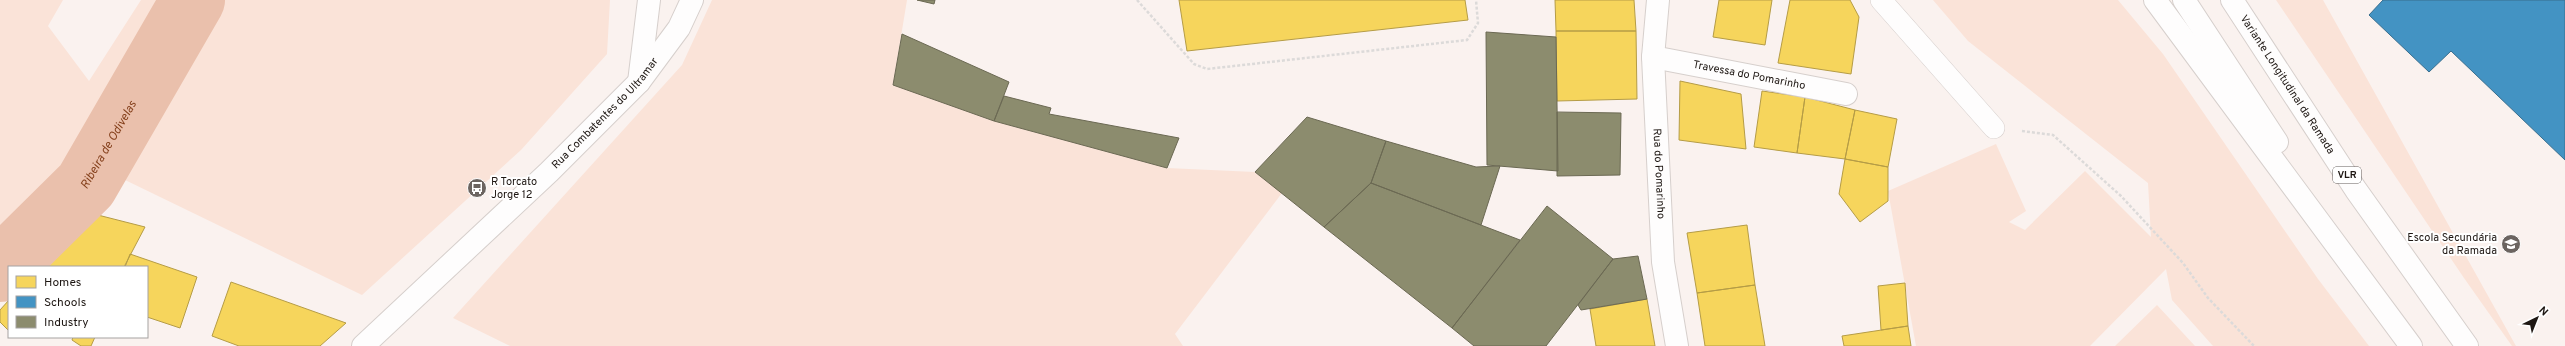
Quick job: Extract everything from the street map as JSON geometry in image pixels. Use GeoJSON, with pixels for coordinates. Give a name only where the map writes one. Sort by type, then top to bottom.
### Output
{"type":"FeatureCollection","features":[{"type":"Feature","properties":{"kind":"main road"},"geometry":{"type":"LineString","coordinates":[[639,82],[649,0]]}},
{"type":"Feature","properties":{"kind":"main road","name":"Rua Combatentes do Ultramar"},"geometry":{"type":"LineString","coordinates":[[363,346],[549,172],[639,82],[679,28],[692,0]]}},
{"type":"Feature","properties":{"kind":"main road","name":"Rua do Pomarinho"},"geometry":{"type":"LineString","coordinates":[[1658,0],[1654,57],[1663,262],[1676,346]]}},
{"type":"Feature","properties":{"kind":"main road"},"geometry":{"type":"LineString","coordinates":[[2155,0],[2405,338]]}},
{"type":"Feature","properties":{"kind":"main road"},"geometry":{"type":"LineString","coordinates":[[2184,0],[2405,338]]}},
{"type":"Feature","properties":{"kind":"main road","name":"Variante Longitudinal da Ramada"},"geometry":{"type":"LineString","coordinates":[[2232,0],[2356,190],[2467,346]]}},
{"type":"Feature","properties":{"kind":"main road","name":"Travessa do Pomarinho"},"geometry":{"type":"LineString","coordinates":[[1654,57],[1846,94]]}},
{"type":"Feature","properties":{"kind":"lane"},"geometry":{"type":"LineString","coordinates":[[1881,0],[1994,128]]}},
{"type":"Feature","properties":{"kind":"path"},"geometry":{"type":"LineString","coordinates":[[1138,0],[1194,64],[1207,69],[1467,40],[1478,23],[1476,0]]}},
{"type":"Feature","properties":{"kind":"path"},"geometry":{"type":"LineString","coordinates":[[1994,128],[2053,136],[2121,196],[2183,263],[2208,298],[2254,346]]}},
{"type":"Feature","properties":{"kind":"shaded area"},"geometry":{"type":"Polygon","coordinates":[[[0,0],[63,0],[48,26],[89,81],[141,0],[610,0],[607,54],[521,150],[362,295],[123,179],[31,266],[8,266],[8,288],[0,295],[0,0]]]}},
{"type":"Feature","properties":{"kind":"shaded area"},"geometry":{"type":"Polygon","coordinates":[[[712,0],[907,0],[893,85],[994,121],[1167,168],[1255,172],[1282,193],[1175,334],[1183,346],[510,346],[453,318],[682,65],[712,0]]]}},
{"type":"Feature","properties":{"kind":"shaded area"},"geometry":{"type":"Polygon","coordinates":[[[1933,0],[2118,0],[2163,54],[2318,279],[2369,346],[2213,346],[2172,300],[2166,269],[2090,346],[1916,346],[1888,191],[1996,144],[2026,211],[2009,222],[2025,230],[2085,171],[2151,237],[2148,183],[1968,41],[1933,0]]]}},
{"type":"Feature","properties":{"kind":"shaded area"},"geometry":{"type":"Polygon","coordinates":[[[2276,0],[2323,0],[2516,346],[2512,346],[2464,278],[2276,0]]]}},
{"type":"Feature","properties":{"kind":"shaded area"},"geometry":{"type":"Polygon","coordinates":[[[2157,305],[2195,346],[2115,346],[2157,305]]]}},
{"type":"Feature","properties":{"kind":"building: Homes"},"geometry":{"type":"Polygon","coordinates":[[[1179,0],[1465,0],[1468,20],[1187,51],[1179,0]]]}},
{"type":"Feature","properties":{"kind":"building: Homes"},"geometry":{"type":"Polygon","coordinates":[[[1555,0],[1634,0],[1636,31],[1556,31],[1555,0]]]}},
{"type":"Feature","properties":{"kind":"building: Homes"},"geometry":{"type":"Polygon","coordinates":[[[1719,0],[1772,0],[1765,45],[1713,37],[1719,0]]]}},
{"type":"Feature","properties":{"kind":"building: Homes"},"geometry":{"type":"Polygon","coordinates":[[[1790,0],[1850,0],[1859,17],[1851,74],[1778,63],[1790,0]]]}},
{"type":"Feature","properties":{"kind":"building: Homes"},"geometry":{"type":"Polygon","coordinates":[[[1556,31],[1636,31],[1637,99],[1557,101],[1556,31]]]}},
{"type":"Feature","properties":{"kind":"building: Homes"},"geometry":{"type":"Polygon","coordinates":[[[1680,81],[1741,94],[1746,149],[1679,140],[1680,81]]]}},
{"type":"Feature","properties":{"kind":"building: Homes"},"geometry":{"type":"Polygon","coordinates":[[[1762,91],[1805,97],[1797,153],[1754,147],[1762,91]]]}},
{"type":"Feature","properties":{"kind":"building: Homes"},"geometry":{"type":"Polygon","coordinates":[[[1805,97],[1855,110],[1845,159],[1797,153],[1805,97]]]}},
{"type":"Feature","properties":{"kind":"building: Homes"},"geometry":{"type":"Polygon","coordinates":[[[1855,110],[1897,119],[1888,167],[1845,159],[1855,110]]]}},
{"type":"Feature","properties":{"kind":"building: Homes"},"geometry":{"type":"Polygon","coordinates":[[[1845,159],[1888,167],[1888,201],[1860,222],[1839,194],[1845,159]]]}},
{"type":"Feature","properties":{"kind":"building: Homes"},"geometry":{"type":"Polygon","coordinates":[[[90,213],[145,227],[125,266],[41,266],[90,213]]]}},
{"type":"Feature","properties":{"kind":"building: Homes"},"geometry":{"type":"Polygon","coordinates":[[[1747,225],[1755,285],[1697,293],[1687,233],[1747,225]]]}},
{"type":"Feature","properties":{"kind":"building: Homes"},"geometry":{"type":"Polygon","coordinates":[[[130,254],[197,277],[180,328],[148,317],[148,266],[125,266],[130,254]]]}},
{"type":"Feature","properties":{"kind":"building: Homes"},"geometry":{"type":"Polygon","coordinates":[[[231,282],[346,323],[320,346],[239,346],[212,336],[231,282]]]}},
{"type":"Feature","properties":{"kind":"building: Homes"},"geometry":{"type":"Polygon","coordinates":[[[1905,283],[1908,326],[1881,330],[1878,286],[1905,283]]]}},
{"type":"Feature","properties":{"kind":"building: Homes"},"geometry":{"type":"Polygon","coordinates":[[[1755,285],[1765,346],[1705,346],[1697,293],[1755,285]]]}},
{"type":"Feature","properties":{"kind":"building: Homes"},"geometry":{"type":"Polygon","coordinates":[[[1647,299],[1655,346],[1596,346],[1590,309],[1647,299]]]}},
{"type":"Feature","properties":{"kind":"building: Homes"},"geometry":{"type":"Polygon","coordinates":[[[8,301],[8,330],[0,322],[0,310],[8,301]]]}},
{"type":"Feature","properties":{"kind":"building: Homes"},"geometry":{"type":"Polygon","coordinates":[[[1908,326],[1911,346],[1844,346],[1842,336],[1908,326]]]}},
{"type":"Feature","properties":{"kind":"building: Homes"},"geometry":{"type":"Polygon","coordinates":[[[73,338],[95,338],[91,346],[81,346],[72,340],[73,338]]]}},
{"type":"Feature","properties":{"kind":"building: Schools"},"geometry":{"type":"Polygon","coordinates":[[[2383,0],[2565,0],[2565,160],[2451,51],[2429,72],[2369,15],[2383,0]]]}},
{"type":"Feature","properties":{"kind":"building: Industry"},"geometry":{"type":"Polygon","coordinates":[[[917,0],[935,0],[934,4],[917,0]]]}},
{"type":"Feature","properties":{"kind":"building: Industry"},"geometry":{"type":"Polygon","coordinates":[[[1486,32],[1556,37],[1558,171],[1487,165],[1486,32]]]}},
{"type":"Feature","properties":{"kind":"building: Industry"},"geometry":{"type":"Polygon","coordinates":[[[902,34],[1009,82],[994,121],[893,85],[902,34]]]}},
{"type":"Feature","properties":{"kind":"building: Industry"},"geometry":{"type":"Polygon","coordinates":[[[1004,96],[1051,108],[1049,114],[1179,138],[1167,168],[994,121],[1004,96]]]}},
{"type":"Feature","properties":{"kind":"building: Industry"},"geometry":{"type":"Polygon","coordinates":[[[1557,112],[1621,113],[1620,175],[1557,176],[1557,112]]]}},
{"type":"Feature","properties":{"kind":"building: Industry"},"geometry":{"type":"Polygon","coordinates":[[[1307,117],[1386,141],[1371,183],[1324,227],[1255,172],[1307,117]]]}},
{"type":"Feature","properties":{"kind":"building: Industry"},"geometry":{"type":"Polygon","coordinates":[[[1386,141],[1476,167],[1500,166],[1481,225],[1371,183],[1386,141]]]}},
{"type":"Feature","properties":{"kind":"building: Industry"},"geometry":{"type":"Polygon","coordinates":[[[1371,183],[1520,240],[1452,328],[1324,227],[1371,183]]]}},
{"type":"Feature","properties":{"kind":"building: Industry"},"geometry":{"type":"Polygon","coordinates":[[[1547,206],[1613,259],[1546,346],[1474,346],[1452,328],[1547,206]]]}},
{"type":"Feature","properties":{"kind":"building: Industry"},"geometry":{"type":"Polygon","coordinates":[[[1638,256],[1647,299],[1581,310],[1578,305],[1613,259],[1638,256]]]}},
{"type":"Feature","properties":{"kind":"waterway","name":"Ribeira de Odivelas"},"geometry":{"type":"LineString","coordinates":[[0,270],[86,185],[193,0]]}},
{"type":"Feature","properties":{"kind":"place","name":"R Torcato Jorge 12"},"geometry":{"type":"Point","coordinates":[477,188]}},
{"type":"Feature","properties":{"kind":"place","name":"Escola Secundária da Ramada"},"geometry":{"type":"Point","coordinates":[2511,244]}}]}
